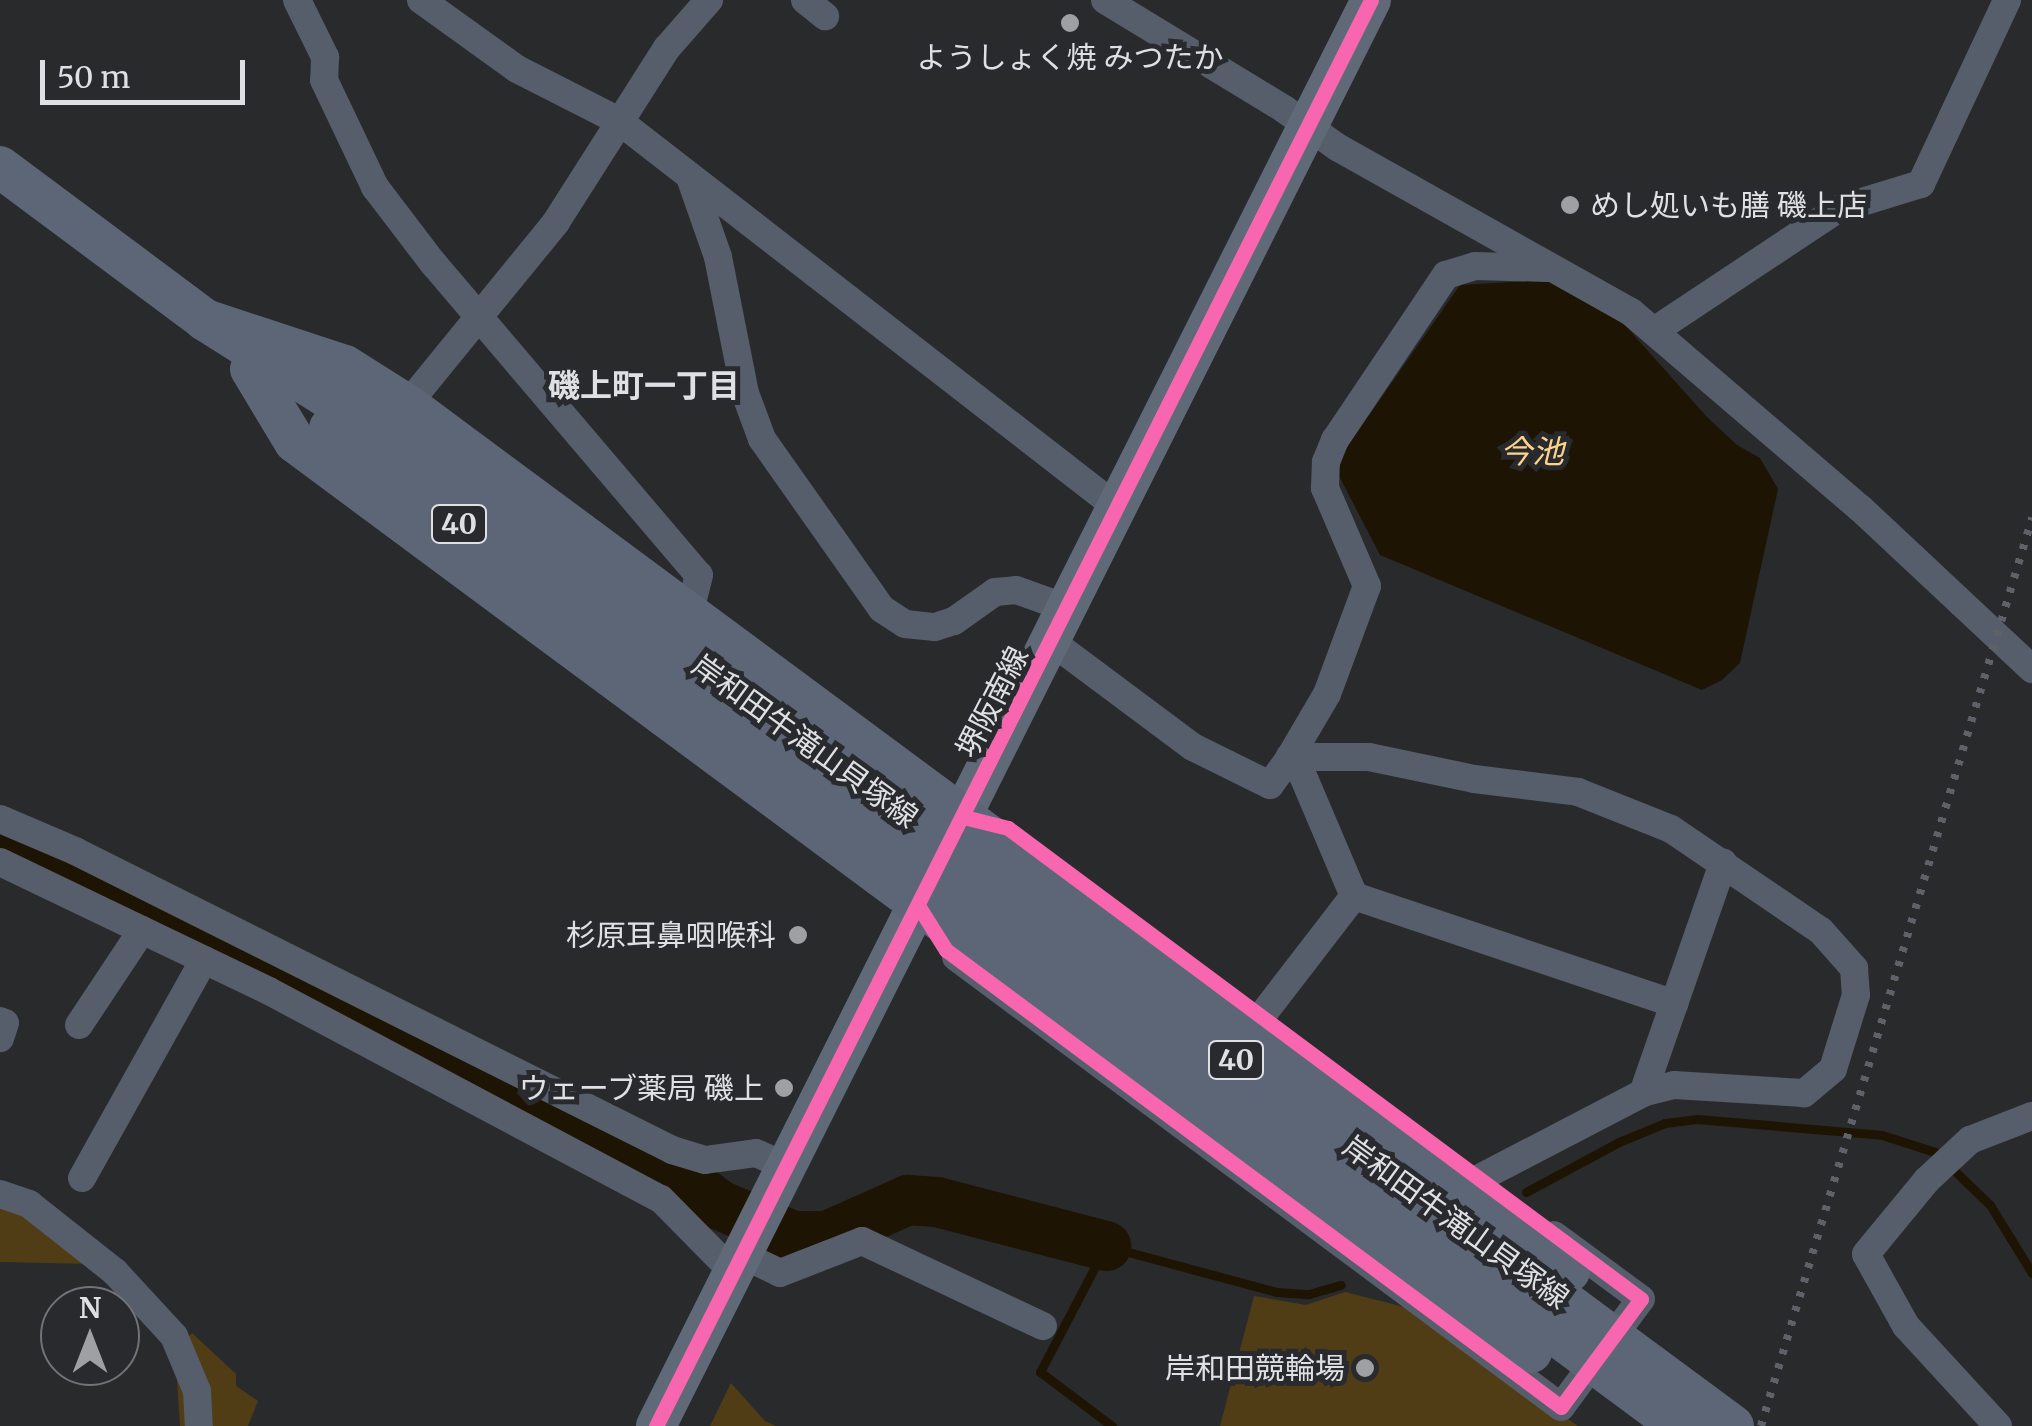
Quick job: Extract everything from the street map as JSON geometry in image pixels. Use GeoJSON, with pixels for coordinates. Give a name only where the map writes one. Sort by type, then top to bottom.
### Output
{"type":"FeatureCollection","features":[{"type":"Feature","properties":{"kind":"main road","name":"堺阪南線"},"geometry":{"type":"LineString","coordinates":[[656,1426],[1061,626],[1371,0]]}},
{"type":"Feature","properties":{"kind":"main road","name":"岸和田牛滝山貝塚線"},"geometry":{"type":"LineString","coordinates":[[0,167],[206,320],[408,447],[731,705],[1679,1426]]}},
{"type":"Feature","properties":{"kind":"main road","name":"岸和田牛滝山貝塚線"},"geometry":{"type":"LineString","coordinates":[[206,320],[251,369],[731,705],[1733,1426]]}},
{"type":"Feature","properties":{"kind":"main road"},"geometry":{"type":"LineString","coordinates":[[206,320],[344,366],[407,405],[1428,1160],[1682,1359],[1747,1426]]}},
{"type":"Feature","properties":{"kind":"main road"},"geometry":{"type":"LineString","coordinates":[[251,369],[295,442],[1371,1239],[1609,1408],[1644,1426]]}},
{"type":"Feature","properties":{"kind":"street"},"geometry":{"type":"LineString","coordinates":[[298,0],[325,57],[324,80],[375,187],[699,575],[689,615]]}},
{"type":"Feature","properties":{"kind":"street"},"geometry":{"type":"LineString","coordinates":[[421,0],[517,69],[619,122],[1119,509]]}},
{"type":"Feature","properties":{"kind":"street"},"geometry":{"type":"LineString","coordinates":[[407,405],[556,222],[667,48],[708,0]]}},
{"type":"Feature","properties":{"kind":"street"},"geometry":{"type":"LineString","coordinates":[[1105,0],[1337,147],[1631,312],[1845,494],[2030,661]]}},
{"type":"Feature","properties":{"kind":"street"},"geometry":{"type":"LineString","coordinates":[[1654,331],[1836,210],[1922,184],[2007,0]]}},
{"type":"Feature","properties":{"kind":"street"},"geometry":{"type":"LineString","coordinates":[[690,176],[718,257],[744,393],[762,439],[882,610],[905,624],[934,627],[954,621],[995,592],[1016,590],[1193,747],[1270,785],[1327,694],[1367,586],[1325,488],[1326,462],[1335,440],[1446,276],[1475,266],[1548,268]]}},
{"type":"Feature","properties":{"kind":"street"},"geometry":{"type":"LineString","coordinates":[[1290,757],[1369,757],[1474,779],[1578,792],[1670,829],[1723,862],[1822,931],[1854,968],[1856,995],[1834,1069],[1804,1093],[1674,1085],[1644,1093],[1478,1179]]}},
{"type":"Feature","properties":{"kind":"street"},"geometry":{"type":"LineString","coordinates":[[1290,757],[1300,769],[1354,896],[1674,1004]]}},
{"type":"Feature","properties":{"kind":"street"},"geometry":{"type":"LineString","coordinates":[[919,907],[946,950],[1562,1407],[1641,1299],[1008,828],[964,817]]}},
{"type":"Feature","properties":{"kind":"street"},"geometry":{"type":"LineString","coordinates":[[0,820],[75,851],[672,1150],[705,1160],[756,1153],[785,1173]]}},
{"type":"Feature","properties":{"kind":"street"},"geometry":{"type":"LineString","coordinates":[[0,862],[269,991],[661,1199],[742,1257],[780,1273],[862,1241],[933,1258],[1031,1310]]}},
{"type":"Feature","properties":{"kind":"street"},"geometry":{"type":"LineString","coordinates":[[1644,1093],[1723,862]]}},
{"type":"Feature","properties":{"kind":"street"},"geometry":{"type":"LineString","coordinates":[[1260,1018],[1354,896]]}},
{"type":"Feature","properties":{"kind":"street"},"geometry":{"type":"LineString","coordinates":[[79,1025],[142,930]]}},
{"type":"Feature","properties":{"kind":"street"},"geometry":{"type":"LineString","coordinates":[[269,991],[286,958]]}},
{"type":"Feature","properties":{"kind":"street"},"geometry":{"type":"LineString","coordinates":[[82,1178],[204,960]]}},
{"type":"Feature","properties":{"kind":"street"},"geometry":{"type":"LineString","coordinates":[[0,1021],[5,1023],[0,1038]]}},
{"type":"Feature","properties":{"kind":"street"},"geometry":{"type":"LineString","coordinates":[[1998,1426],[1906,1326],[1866,1254],[1927,1180],[1970,1140],[2032,1116]]}},
{"type":"Feature","properties":{"kind":"street"},"geometry":{"type":"LineString","coordinates":[[0,1194],[29,1204],[115,1272],[174,1336],[197,1392],[199,1426]]}},
{"type":"Feature","properties":{"kind":"shaded area"},"geometry":{"type":"Polygon","coordinates":[[[0,1201],[92,1264],[0,1262],[0,1201]]]}},
{"type":"Feature","properties":{"kind":"shaded area","name":"岸和田競輪場"},"geometry":{"type":"Polygon","coordinates":[[[1345,1292],[1412,1309],[1578,1426],[1220,1426],[1254,1296],[1306,1305],[1345,1292]]]}},
{"type":"Feature","properties":{"kind":"shaded area"},"geometry":{"type":"Polygon","coordinates":[[[192,1333],[236,1374],[236,1386],[258,1401],[248,1426],[180,1426],[175,1350],[192,1333]]]}},
{"type":"Feature","properties":{"kind":"shaded area"},"geometry":{"type":"Polygon","coordinates":[[[731,1383],[765,1421],[776,1426],[710,1426],[731,1383]]]}},
{"type":"Feature","properties":{"kind":"water","name":"今池"},"geometry":{"type":"Polygon","coordinates":[[[1546,280],[1623,323],[1707,417],[1737,445],[1760,458],[1778,489],[1740,663],[1722,680],[1702,690],[1380,555],[1338,474],[1342,454],[1460,285],[1546,280]]]}},
{"type":"Feature","properties":{"kind":"waterway"},"geometry":{"type":"LineString","coordinates":[[0,839],[144,905],[688,1181],[717,1204],[793,1236],[827,1236],[908,1200],[937,1202],[1106,1246]]}},
{"type":"Feature","properties":{"kind":"waterway"},"geometry":{"type":"LineString","coordinates":[[1526,1192],[1619,1142],[1665,1123],[1697,1119],[1882,1135],[1935,1152],[1990,1205],[2032,1273]]}},
{"type":"Feature","properties":{"kind":"waterway"},"geometry":{"type":"LineString","coordinates":[[1112,1426],[1040,1372],[1106,1246],[1277,1292],[1309,1294],[1341,1285]]}},
{"type":"Feature","properties":{"kind":"railway"},"geometry":{"type":"LineString","coordinates":[[1761,1426],[2032,518]]}},
{"type":"Feature","properties":{"kind":"cycle path"},"geometry":{"type":"LineString","coordinates":[[656,1426],[1371,0]]}},
{"type":"Feature","properties":{"kind":"cycle path"},"geometry":{"type":"LineString","coordinates":[[919,907],[946,950],[1561,1407],[1641,1299],[1008,828],[964,817]]}},
{"type":"Feature","properties":{"kind":"place","name":"ようしょく焼 みつたか"},"geometry":{"type":"Point","coordinates":[1070,23]}},
{"type":"Feature","properties":{"kind":"place","name":"めし処いも膳 磯上店"},"geometry":{"type":"Point","coordinates":[1570,205]}},
{"type":"Feature","properties":{"kind":"place","name":"杉原耳鼻咽喉科"},"geometry":{"type":"Point","coordinates":[798,935]}},
{"type":"Feature","properties":{"kind":"place","name":"ウェーブ薬局 磯上"},"geometry":{"type":"Point","coordinates":[784,1088]}},
{"type":"Feature","properties":{"kind":"place","name":"岸和田競輪場"},"geometry":{"type":"Point","coordinates":[1365,1368]}},
{"type":"Feature","properties":{"kind":"district","name":"磯上町一丁目"},"geometry":{"type":"Point","coordinates":[644,386]}}]}
